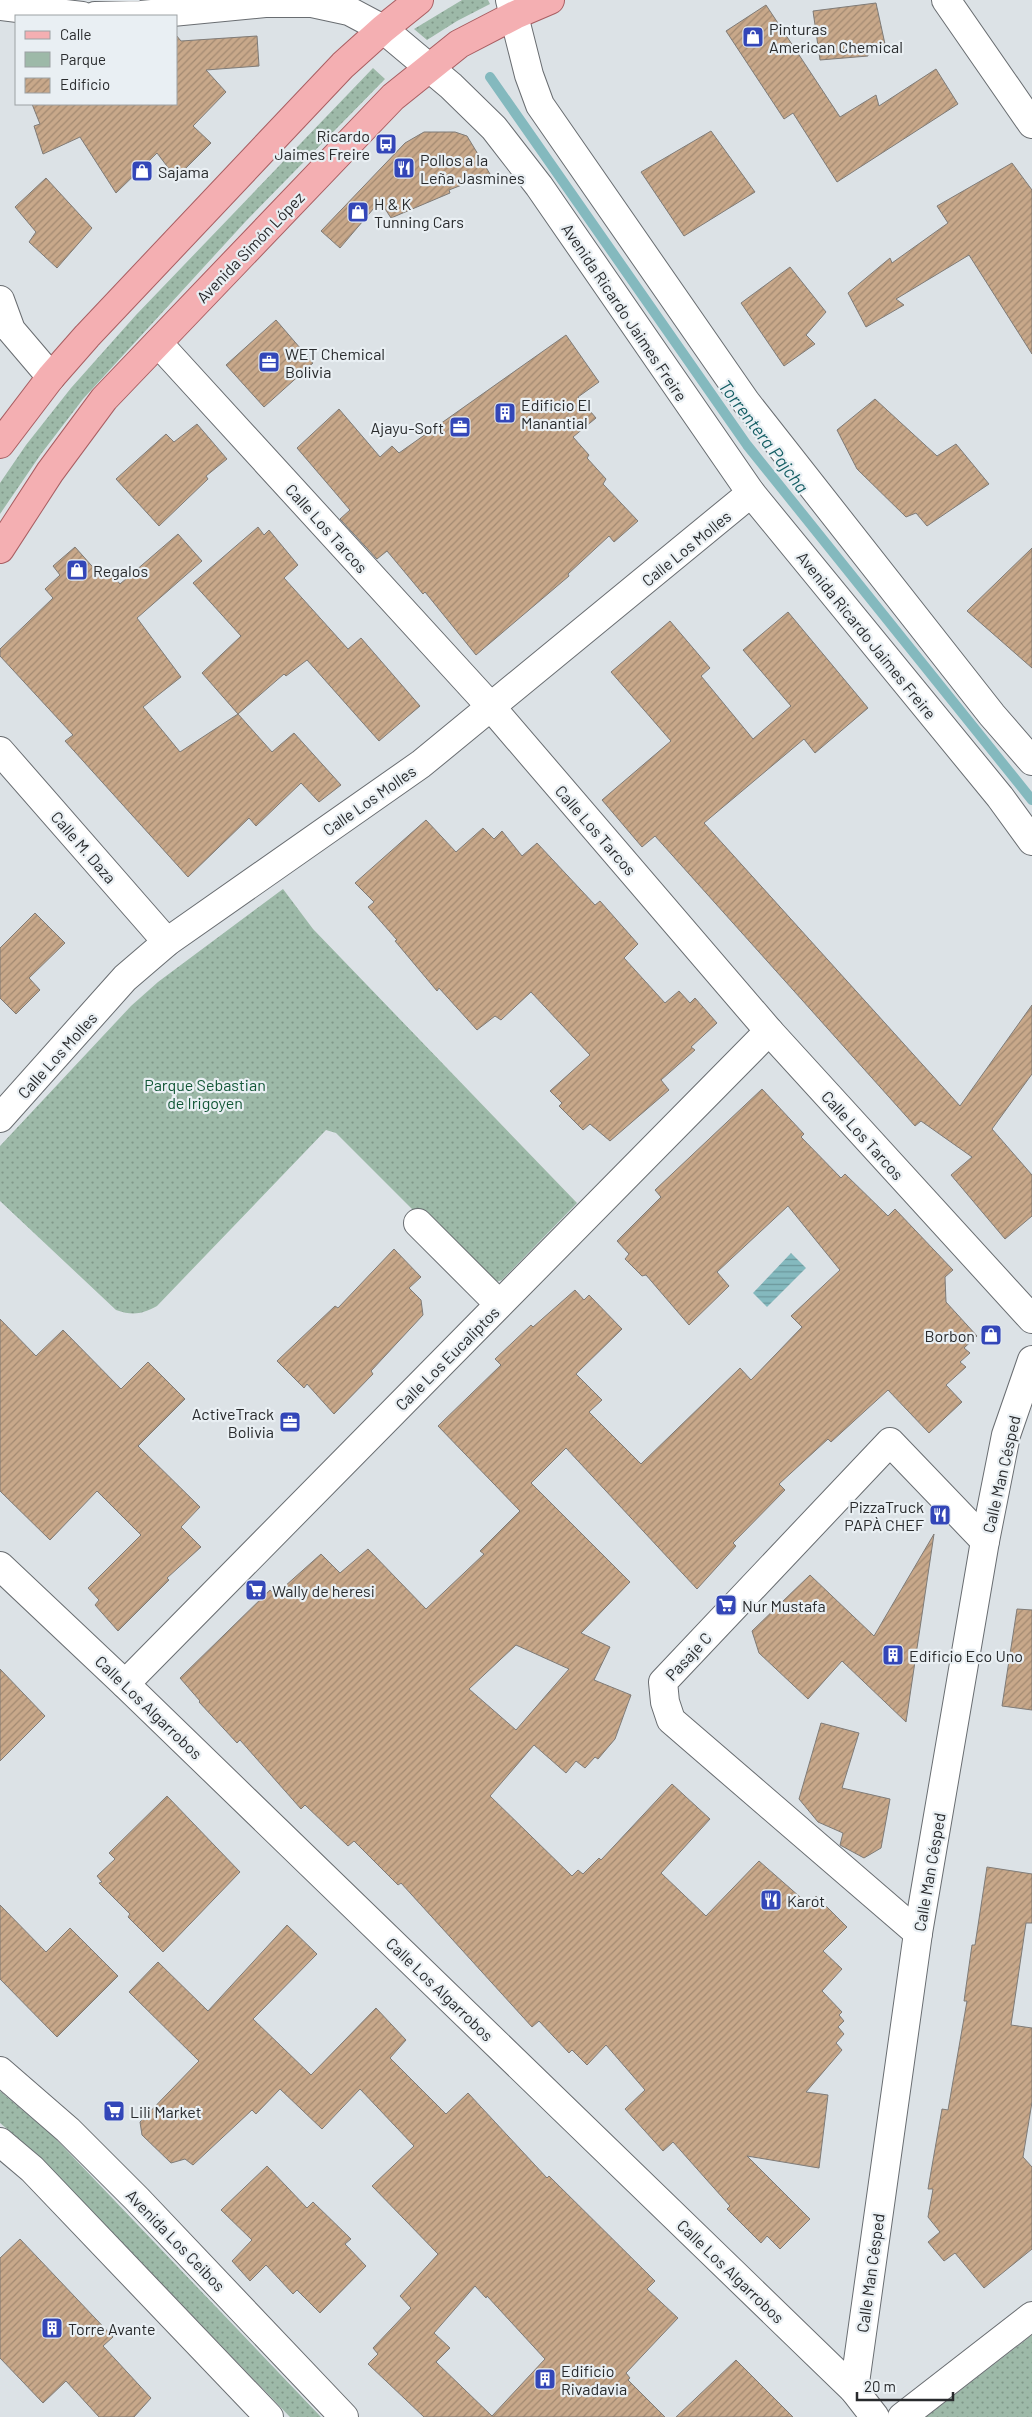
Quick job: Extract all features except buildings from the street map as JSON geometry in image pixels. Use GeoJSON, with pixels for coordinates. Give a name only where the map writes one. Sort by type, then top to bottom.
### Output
{"type":"FeatureCollection","features":[{"type":"Feature","properties":{"kind":"main road"},"geometry":{"type":"LineString","coordinates":[[0,444],[51,377],[343,65],[419,0]]}},
{"type":"Feature","properties":{"kind":"main road","name":"Avenida Simón López"},"geometry":{"type":"LineString","coordinates":[[0,549],[50,472],[104,399],[393,97],[427,67],[512,7],[550,0]]}},
{"type":"Feature","properties":{"kind":"street"},"geometry":{"type":"LineString","coordinates":[[946,0],[1032,124]]}},
{"type":"Feature","properties":{"kind":"street","name":"Avenida Ricardo Jaimes Freire"},"geometry":{"type":"LineString","coordinates":[[118,15],[265,2],[312,2],[349,11],[383,29],[474,107],[517,157],[751,493],[993,789],[1032,841]]}},
{"type":"Feature","properties":{"kind":"street"},"geometry":{"type":"LineString","coordinates":[[0,6],[74,15]]}},
{"type":"Feature","properties":{"kind":"street"},"geometry":{"type":"LineString","coordinates":[[512,7],[529,75],[540,105],[707,346],[770,433],[992,716],[1032,761]]}},
{"type":"Feature","properties":{"kind":"street"},"geometry":{"type":"LineString","coordinates":[[0,300],[11,330],[51,377]]}},
{"type":"Feature","properties":{"kind":"street","name":"Calle Los Tarcos"},"geometry":{"type":"LineString","coordinates":[[158,343],[491,707],[768,1031],[1032,1319]]}},
{"type":"Feature","properties":{"kind":"street","name":"Calle Los Molles"},"geometry":{"type":"LineString","coordinates":[[0,1118],[125,978],[167,942],[421,764],[751,493]]}},
{"type":"Feature","properties":{"kind":"street","name":"Calle M. Daza"},"geometry":{"type":"LineString","coordinates":[[0,751],[167,942]]}},
{"type":"Feature","properties":{"kind":"street","name":"Calle Los Eucaliptos"},"geometry":{"type":"LineString","coordinates":[[125,1684],[768,1031]]}},
{"type":"Feature","properties":{"kind":"street"},"geometry":{"type":"LineString","coordinates":[[418,1223],[499,1304]]}},
{"type":"Feature","properties":{"kind":"street","name":"Calle Man Césped"},"geometry":{"type":"LineString","coordinates":[[854,2390],[918,1933],[985,1541],[1006,1436],[1032,1360]]}},
{"type":"Feature","properties":{"kind":"street","name":"Pasaje C"},"geometry":{"type":"LineString","coordinates":[[918,1933],[671,1720],[665,1702],[663,1682],[890,1442],[985,1541]]}},
{"type":"Feature","properties":{"kind":"street","name":"Calle Los Algarrobos"},"geometry":{"type":"LineString","coordinates":[[0,1566],[125,1684],[854,2390],[875,2417]]}},
{"type":"Feature","properties":{"kind":"street","name":"Avenida Los Ceibos"},"geometry":{"type":"LineString","coordinates":[[0,2072],[68,2130],[138,2199],[344,2417]]}},
{"type":"Feature","properties":{"kind":"street"},"geometry":{"type":"LineString","coordinates":[[0,2142],[32,2170],[70,2208],[269,2417]]}},
{"type":"Feature","properties":{"kind":"street"},"geometry":{"type":"LineString","coordinates":[[902,2417],[1032,2316]]}},
{"type":"Feature","properties":{"kind":"green space"},"geometry":{"type":"Polygon","coordinates":[[[462,0],[488,0],[490,4],[457,21],[427,40],[414,29],[462,0]]]}},
{"type":"Feature","properties":{"kind":"green space"},"geometry":{"type":"Polygon","coordinates":[[[373,68],[385,79],[246,221],[83,399],[41,454],[0,514],[0,483],[26,445],[71,388],[136,315],[373,68]]]}},
{"type":"Feature","properties":{"kind":"green space","name":"Parque Sebastian de Irigoyen"},"geometry":{"type":"Polygon","coordinates":[[[283,889],[313,929],[577,1203],[502,1280],[494,1283],[483,1280],[336,1133],[326,1130],[157,1306],[137,1313],[116,1310],[0,1201],[0,1146],[131,1006],[158,982],[283,889]]]}},
{"type":"Feature","properties":{"kind":"green space"},"geometry":{"type":"Polygon","coordinates":[[[0,2091],[53,2136],[321,2417],[290,2417],[38,2155],[0,2123],[0,2091]]]}},
{"type":"Feature","properties":{"kind":"green space"},"geometry":{"type":"Polygon","coordinates":[[[1032,2335],[1032,2417],[926,2417],[1032,2335]]]}},
{"type":"Feature","properties":{"kind":"water"},"geometry":{"type":"Polygon","coordinates":[[[791,1253],[806,1268],[767,1307],[753,1293],[791,1253]]]}},
{"type":"Feature","properties":{"kind":"waterway","name":"Torrentera Pajcha"},"geometry":{"type":"LineString","coordinates":[[490,77],[747,445],[1032,800]]}},
{"type":"Feature","properties":{"kind":"place","name":"Pinturas American Chemical"},"geometry":{"type":"Point","coordinates":[753,37]}},
{"type":"Feature","properties":{"kind":"place","name":"Ricardo Jaimes Freire"},"geometry":{"type":"Point","coordinates":[386,144]}},
{"type":"Feature","properties":{"kind":"place","name":"Pollos a la Leña Jasmines"},"geometry":{"type":"Point","coordinates":[404,168]}},
{"type":"Feature","properties":{"kind":"place","name":"Sajama"},"geometry":{"type":"Point","coordinates":[142,171]}},
{"type":"Feature","properties":{"kind":"place","name":"H & K Tunning Cars"},"geometry":{"type":"Point","coordinates":[358,212]}},
{"type":"Feature","properties":{"kind":"place","name":"WET Chemical Bolivia"},"geometry":{"type":"Point","coordinates":[269,362]}},
{"type":"Feature","properties":{"kind":"place","name":"Edificio El Manantial"},"geometry":{"type":"Point","coordinates":[505,413]}},
{"type":"Feature","properties":{"kind":"place","name":"Ajayu-Soft"},"geometry":{"type":"Point","coordinates":[460,427]}},
{"type":"Feature","properties":{"kind":"place","name":"Regalos"},"geometry":{"type":"Point","coordinates":[77,570]}},
{"type":"Feature","properties":{"kind":"place","name":"Borbon"},"geometry":{"type":"Point","coordinates":[991,1335]}},
{"type":"Feature","properties":{"kind":"place","name":"ActiveTrack Bolivia"},"geometry":{"type":"Point","coordinates":[290,1422]}},
{"type":"Feature","properties":{"kind":"place","name":"PizzaTruck PAPÀ CHEF"},"geometry":{"type":"Point","coordinates":[940,1515]}},
{"type":"Feature","properties":{"kind":"place","name":"Wally de heresi"},"geometry":{"type":"Point","coordinates":[256,1590]}},
{"type":"Feature","properties":{"kind":"place","name":"Nur Mustafa"},"geometry":{"type":"Point","coordinates":[726,1605]}},
{"type":"Feature","properties":{"kind":"place","name":"Edificio Eco Uno"},"geometry":{"type":"Point","coordinates":[893,1655]}},
{"type":"Feature","properties":{"kind":"place","name":"Karot"},"geometry":{"type":"Point","coordinates":[771,1900]}},
{"type":"Feature","properties":{"kind":"place","name":"Lili Market"},"geometry":{"type":"Point","coordinates":[114,2111]}},
{"type":"Feature","properties":{"kind":"place","name":"Torre Avante"},"geometry":{"type":"Point","coordinates":[52,2328]}},
{"type":"Feature","properties":{"kind":"place","name":"Edificio Rivadavia"},"geometry":{"type":"Point","coordinates":[545,2379]}}]}
